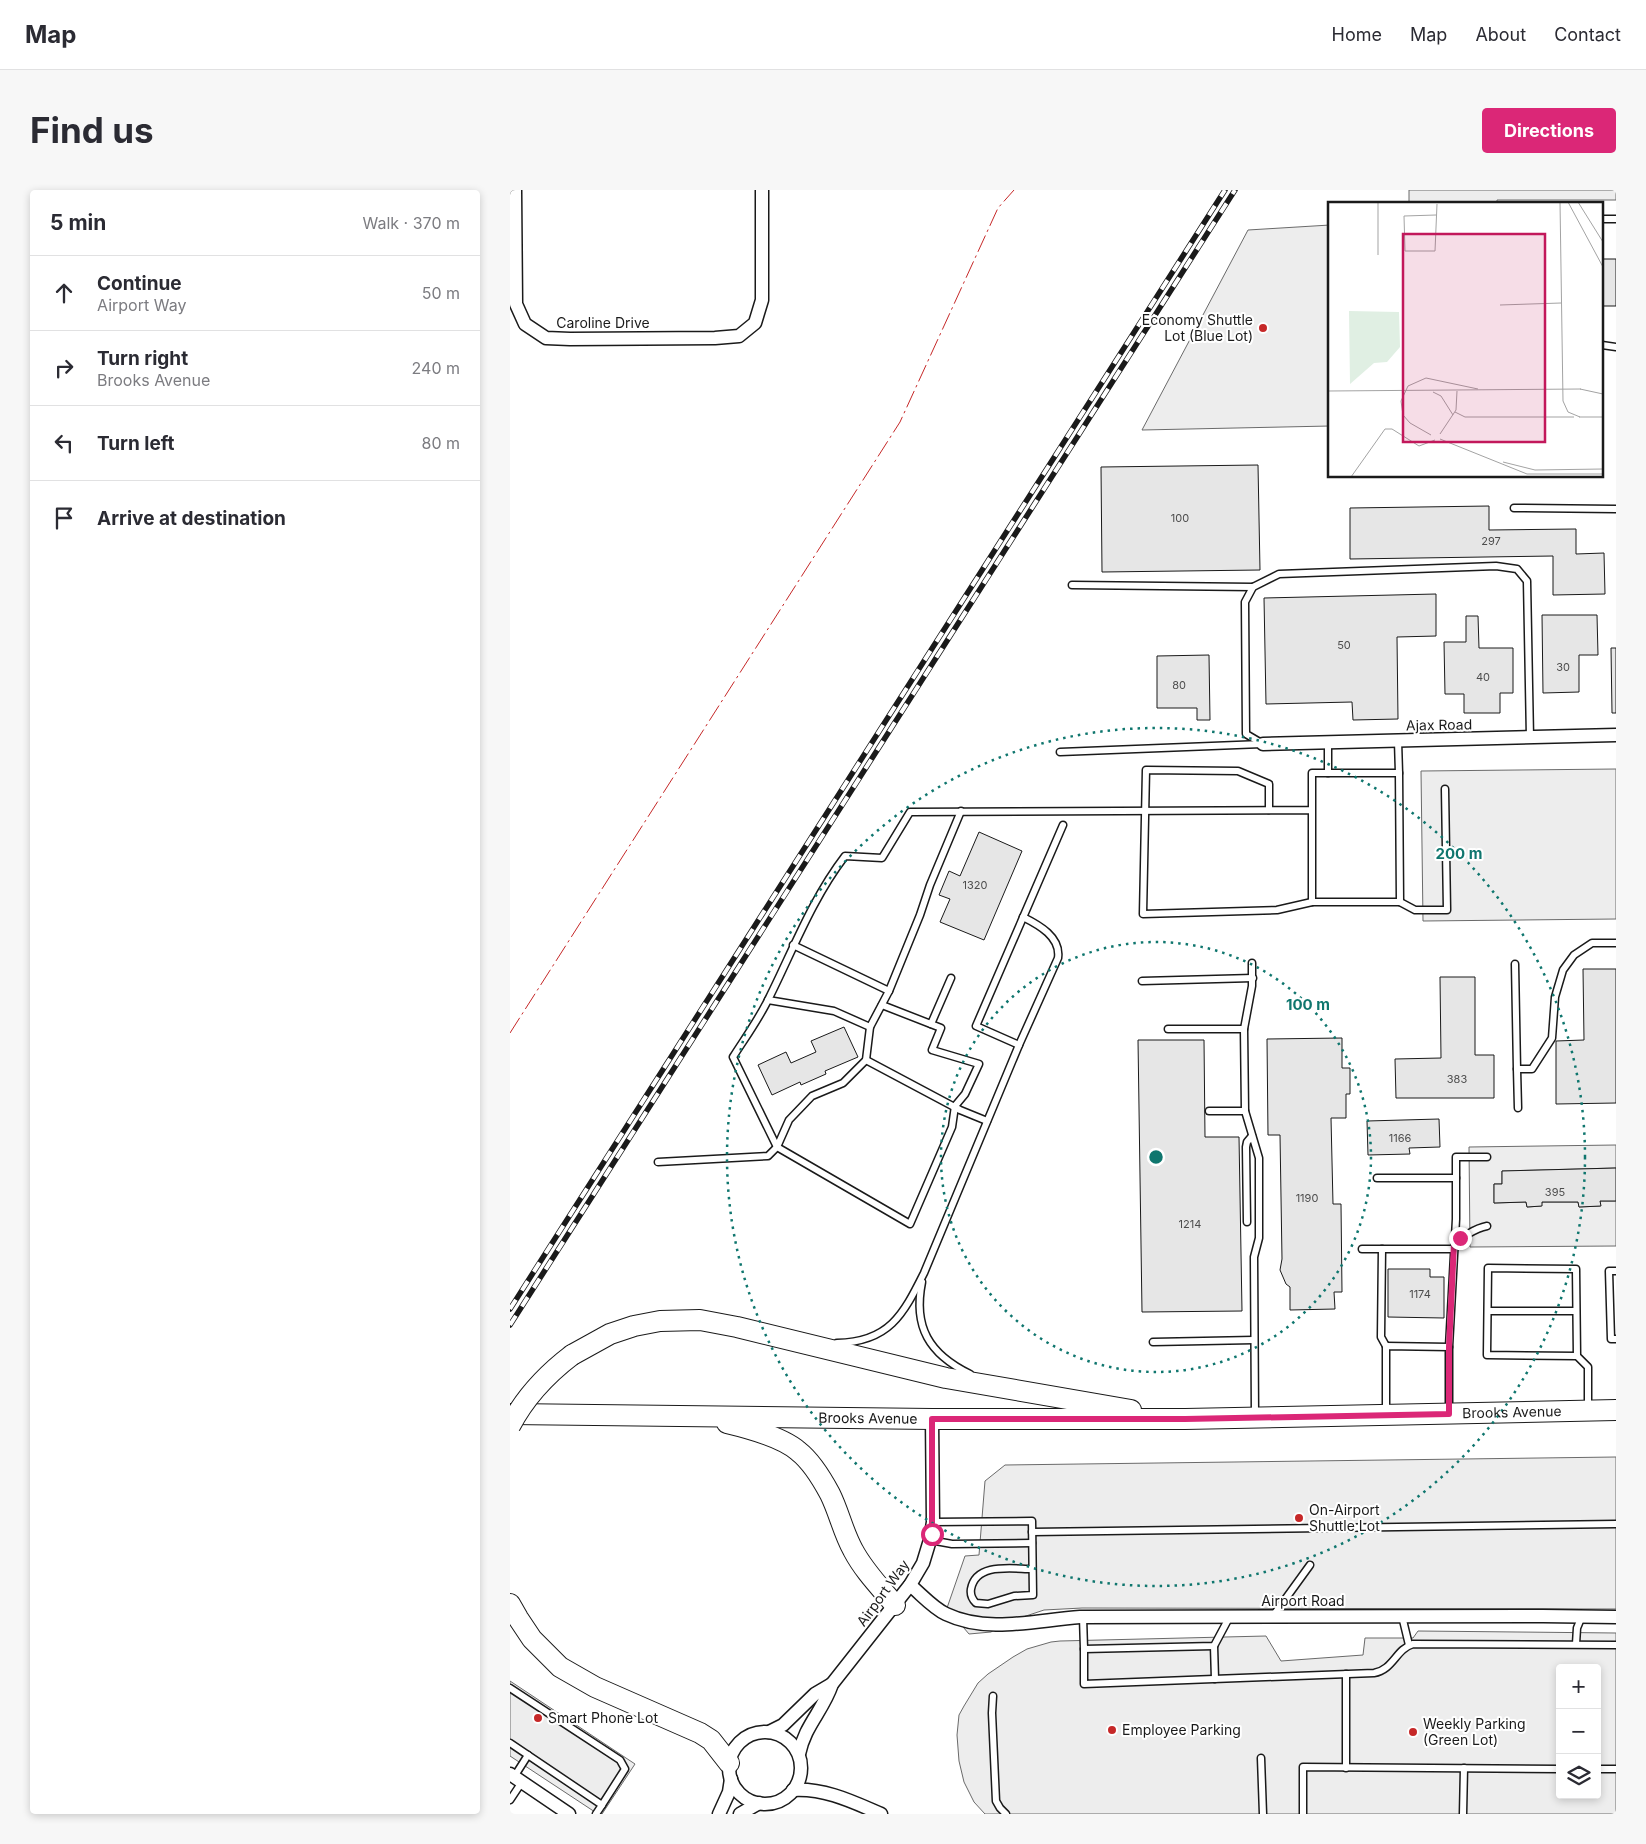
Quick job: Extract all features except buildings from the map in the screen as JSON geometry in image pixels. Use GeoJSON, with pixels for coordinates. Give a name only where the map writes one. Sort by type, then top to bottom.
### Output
{"type":"FeatureCollection","features":[{"type":"Feature","properties":{"kind":"main road"},"geometry":{"type":"LineString","coordinates":[[510,1426],[528,1398],[550,1374],[587,1345],[616,1332],[647,1323],[673,1320],[712,1322],[917,1372],[1185,1419]]}},
{"type":"Feature","properties":{"kind":"main road","name":"Brooks Avenue"},"geometry":{"type":"LineString","coordinates":[[510,1414],[932,1419],[1185,1419],[1616,1410]]}},
{"type":"Feature","properties":{"kind":"main road"},"geometry":{"type":"LineString","coordinates":[[686,1416],[718,1421],[748,1429],[797,1450],[826,1486],[853,1550],[863,1567],[895,1605]]}},
{"type":"Feature","properties":{"kind":"main road"},"geometry":{"type":"LineString","coordinates":[[510,1604],[532,1639],[560,1668],[603,1690],[700,1733],[711,1740],[730,1771]]}},
{"type":"Feature","properties":{"kind":"street","name":"Caroline Drive"},"geometry":{"type":"LineString","coordinates":[[515,190],[516,304],[525,324],[546,338],[715,338],[739,336],[755,323],[762,300],[762,190]]}},
{"type":"Feature","properties":{"kind":"street","name":"Ajax Road"},"geometry":{"type":"LineString","coordinates":[[1263,744],[1616,735]]}},
{"type":"Feature","properties":{"kind":"street","name":"Airport Way"},"geometry":{"type":"LineString","coordinates":[[799,1754],[806,1730],[827,1699],[832,1684],[895,1605],[923,1563],[933,1522],[932,1419]]}},
{"type":"Feature","properties":{"kind":"street","name":"Airport Road"},"geometry":{"type":"LineString","coordinates":[[910,1585],[946,1614],[969,1621],[990,1624],[1019,1624],[1083,1617],[1616,1617]]}},
{"type":"Feature","properties":{"kind":"street","name":"Airport Way"},"geometry":{"type":"LineString","coordinates":[[768,1732],[783,1725],[815,1694],[832,1684]]}},
{"type":"Feature","properties":{"kind":"street"},"geometry":{"type":"LineString","coordinates":[[718,1814],[729,1792],[732,1752],[747,1736],[758,1732],[778,1734],[787,1739],[799,1754],[801,1773],[794,1790]]}},
{"type":"Feature","properties":{"kind":"street"},"geometry":{"type":"LineString","coordinates":[[730,1771],[735,1788],[742,1795],[759,1803]]}},
{"type":"Feature","properties":{"kind":"street"},"geometry":{"type":"LineString","coordinates":[[515,1778],[569,1814]]}},
{"type":"Feature","properties":{"kind":"street"},"geometry":{"type":"LineString","coordinates":[[740,1814],[759,1803],[778,1801],[794,1790],[808,1789],[821,1791],[881,1814]]}},
{"type":"Feature","properties":{"kind":"lane"},"geometry":{"type":"LineString","coordinates":[[1514,508],[1616,509]]}},
{"type":"Feature","properties":{"kind":"lane"},"geometry":{"type":"LineString","coordinates":[[1072,584],[1253,587],[1279,574],[1496,566],[1517,569],[1526,582],[1530,738]]}},
{"type":"Feature","properties":{"kind":"lane"},"geometry":{"type":"LineString","coordinates":[[1253,587],[1245,602],[1246,734],[1263,744]]}},
{"type":"Feature","properties":{"kind":"lane"},"geometry":{"type":"LineString","coordinates":[[1398,741],[1400,902]]}},
{"type":"Feature","properties":{"kind":"lane"},"geometry":{"type":"LineString","coordinates":[[1328,742],[1328,773]]}},
{"type":"Feature","properties":{"kind":"lane"},"geometry":{"type":"LineString","coordinates":[[1060,752],[1263,744]]}},
{"type":"Feature","properties":{"kind":"lane"},"geometry":{"type":"LineString","coordinates":[[1269,810],[1269,784],[1238,771],[1146,770],[1142,914],[1277,910],[1312,902],[1400,902],[1415,910],[1447,910],[1445,789]]}},
{"type":"Feature","properties":{"kind":"lane"},"geometry":{"type":"LineString","coordinates":[[1312,902],[1312,773],[1399,773]]}},
{"type":"Feature","properties":{"kind":"lane"},"geometry":{"type":"LineString","coordinates":[[882,1005],[941,1028],[932,1050],[979,1064],[965,1094],[955,1106],[952,1128],[910,1224],[777,1147],[732,1057],[768,1000],[794,945],[833,871],[845,856],[882,858],[910,812],[1312,810]]}},
{"type":"Feature","properties":{"kind":"lane"},"geometry":{"type":"LineString","coordinates":[[658,1162],[768,1156],[777,1147],[790,1120],[812,1096],[842,1083],[866,1060],[870,1027],[889,991],[961,811]]}},
{"type":"Feature","properties":{"kind":"lane"},"geometry":{"type":"LineString","coordinates":[[1019,1046],[976,1026],[1063,824]]}},
{"type":"Feature","properties":{"kind":"lane"},"geometry":{"type":"LineString","coordinates":[[794,1341],[843,1343],[860,1341],[875,1336],[892,1324],[903,1310],[924,1273],[1019,1046],[1056,964],[1059,951],[1058,946],[1050,935],[1023,917]]}},
{"type":"Feature","properties":{"kind":"lane"},"geometry":{"type":"LineString","coordinates":[[1517,1069],[1532,1069],[1552,1038],[1555,997],[1562,970],[1568,962],[1574,955],[1592,944],[1616,943]]}},
{"type":"Feature","properties":{"kind":"lane"},"geometry":{"type":"LineString","coordinates":[[794,945],[889,991]]}},
{"type":"Feature","properties":{"kind":"lane"},"geometry":{"type":"LineString","coordinates":[[1252,962],[1251,994],[1244,1028],[1245,1110],[1258,1151],[1259,1164],[1259,1238],[1254,1257],[1255,1418]]}},
{"type":"Feature","properties":{"kind":"lane"},"geometry":{"type":"LineString","coordinates":[[1515,964],[1518,1108]]}},
{"type":"Feature","properties":{"kind":"lane"},"geometry":{"type":"LineString","coordinates":[[931,1024],[951,978]]}},
{"type":"Feature","properties":{"kind":"lane"},"geometry":{"type":"LineString","coordinates":[[1142,981],[1252,978]]}},
{"type":"Feature","properties":{"kind":"lane"},"geometry":{"type":"LineString","coordinates":[[768,1000],[834,1011],[870,1027]]}},
{"type":"Feature","properties":{"kind":"lane"},"geometry":{"type":"LineString","coordinates":[[1168,1030],[1244,1028]]}},
{"type":"Feature","properties":{"kind":"lane"},"geometry":{"type":"LineString","coordinates":[[866,1060],[987,1121]]}},
{"type":"Feature","properties":{"kind":"lane"},"geometry":{"type":"LineString","coordinates":[[1209,1111],[1245,1110]]}},
{"type":"Feature","properties":{"kind":"lane"},"geometry":{"type":"LineString","coordinates":[[1247,1222],[1246,1147],[1247,1142],[1252,1136]]}},
{"type":"Feature","properties":{"kind":"lane"},"geometry":{"type":"LineString","coordinates":[[1449,1414],[1449,1347],[1455,1240],[1456,1158],[1487,1157]]}},
{"type":"Feature","properties":{"kind":"lane"},"geometry":{"type":"LineString","coordinates":[[1378,1178],[1456,1178]]}},
{"type":"Feature","properties":{"kind":"lane"},"geometry":{"type":"LineString","coordinates":[[1455,1240],[1472,1230],[1487,1226]]}},
{"type":"Feature","properties":{"kind":"lane"},"geometry":{"type":"LineString","coordinates":[[1362,1249],[1454,1250]]}},
{"type":"Feature","properties":{"kind":"lane"},"geometry":{"type":"LineString","coordinates":[[1382,1249],[1381,1337],[1386,1346],[1386,1415]]}},
{"type":"Feature","properties":{"kind":"lane"},"geometry":{"type":"LineString","coordinates":[[1577,1356],[1487,1355],[1488,1268],[1576,1269],[1577,1356],[1588,1367],[1588,1411]]}},
{"type":"Feature","properties":{"kind":"lane"},"geometry":{"type":"LineString","coordinates":[[1616,1271],[1609,1271],[1611,1339],[1616,1339]]}},
{"type":"Feature","properties":{"kind":"lane"},"geometry":{"type":"LineString","coordinates":[[924,1273],[920,1297],[920,1318],[923,1330],[932,1346],[948,1361],[965,1371],[1012,1389]]}},
{"type":"Feature","properties":{"kind":"lane"},"geometry":{"type":"LineString","coordinates":[[1488,1311],[1576,1311]]}},
{"type":"Feature","properties":{"kind":"lane"},"geometry":{"type":"LineString","coordinates":[[1152,1342],[1254,1340]]}},
{"type":"Feature","properties":{"kind":"lane"},"geometry":{"type":"LineString","coordinates":[[1386,1346],[1449,1347]]}},
{"type":"Feature","properties":{"kind":"lane"},"geometry":{"type":"LineString","coordinates":[[933,1522],[1032,1521],[1033,1595],[1014,1596],[985,1604],[976,1603],[972,1600],[972,1586],[976,1578],[982,1573],[995,1570],[1032,1569]]}},
{"type":"Feature","properties":{"kind":"lane"},"geometry":{"type":"LineString","coordinates":[[1032,1532],[1616,1524]]}},
{"type":"Feature","properties":{"kind":"lane"},"geometry":{"type":"LineString","coordinates":[[930,1540],[952,1544],[1032,1543]]}},
{"type":"Feature","properties":{"kind":"lane"},"geometry":{"type":"LineString","coordinates":[[1273,1616],[1310,1566]]}},
{"type":"Feature","properties":{"kind":"lane"},"geometry":{"type":"LineString","coordinates":[[1215,1679],[1214,1646],[1230,1616]]}},
{"type":"Feature","properties":{"kind":"lane"},"geometry":{"type":"LineString","coordinates":[[1402,1616],[1409,1645]]}},
{"type":"Feature","properties":{"kind":"lane"},"geometry":{"type":"LineString","coordinates":[[1576,1644],[1577,1628],[1582,1616]]}},
{"type":"Feature","properties":{"kind":"lane"},"geometry":{"type":"LineString","coordinates":[[1083,1617],[1084,1684],[1374,1673],[1384,1670],[1392,1663],[1402,1649],[1409,1645],[1616,1645]]}},
{"type":"Feature","properties":{"kind":"lane"},"geometry":{"type":"LineString","coordinates":[[1084,1649],[1214,1646]]}},
{"type":"Feature","properties":{"kind":"lane"},"geometry":{"type":"LineString","coordinates":[[1346,1674],[1346,1768]]}},
{"type":"Feature","properties":{"kind":"lane"},"geometry":{"type":"LineString","coordinates":[[510,1688],[620,1760],[625,1769],[596,1814]]}},
{"type":"Feature","properties":{"kind":"lane"},"geometry":{"type":"LineString","coordinates":[[993,1696],[996,1801],[1006,1814]]}},
{"type":"Feature","properties":{"kind":"lane"},"geometry":{"type":"LineString","coordinates":[[510,1743],[602,1805]]}},
{"type":"Feature","properties":{"kind":"lane"},"geometry":{"type":"LineString","coordinates":[[510,1800],[515,1778],[528,1755]]}},
{"type":"Feature","properties":{"kind":"lane"},"geometry":{"type":"LineString","coordinates":[[1261,1758],[1263,1814]]}},
{"type":"Feature","properties":{"kind":"lane"},"geometry":{"type":"LineString","coordinates":[[1303,1814],[1304,1767],[1556,1769]]}},
{"type":"Feature","properties":{"kind":"lane"},"geometry":{"type":"LineString","coordinates":[[1463,1814],[1464,1768]]}},
{"type":"Feature","properties":{"kind":"lane"},"geometry":{"type":"LineString","coordinates":[[1601,1769],[1616,1769]]}},
{"type":"Feature","properties":{"kind":"shaded area"},"geometry":{"type":"Polygon","coordinates":[[[1409,190],[1616,190],[1616,200],[1409,202],[1409,190]]]}},
{"type":"Feature","properties":{"kind":"shaded area","name":"Economy Shuttle Lot (Blue Lot)"},"geometry":{"type":"Polygon","coordinates":[[[1328,225],[1328,426],[1142,430],[1248,230],[1328,225]]]}},
{"type":"Feature","properties":{"kind":"shaded area"},"geometry":{"type":"Polygon","coordinates":[[[1616,769],[1616,919],[1423,921],[1421,771],[1616,769]]]}},
{"type":"Feature","properties":{"kind":"shaded area"},"geometry":{"type":"Polygon","coordinates":[[[1616,1145],[1616,1168],[1502,1171],[1502,1184],[1494,1184],[1494,1203],[1526,1202],[1527,1207],[1541,1206],[1542,1202],[1578,1202],[1579,1207],[1600,1206],[1600,1201],[1616,1201],[1616,1246],[1470,1247],[1469,1147],[1616,1145]]]}},
{"type":"Feature","properties":{"kind":"shaded area","name":"On-Airport Shuttle Lot"},"geometry":{"type":"Polygon","coordinates":[[[1616,1457],[1616,1609],[1082,1608],[1044,1610],[1005,1623],[991,1632],[969,1634],[947,1608],[965,1556],[979,1555],[985,1481],[1005,1465],[1616,1457]]]}},
{"type":"Feature","properties":{"kind":"shaded area","name":"Weekly Parking (Green Lot)"},"geometry":{"type":"Polygon","coordinates":[[[1418,1631],[1616,1633],[1616,1814],[985,1814],[974,1802],[964,1782],[959,1761],[957,1735],[959,1715],[978,1683],[988,1674],[1027,1649],[1060,1641],[1266,1636],[1281,1661],[1363,1655],[1365,1638],[1413,1638],[1418,1631]]]}},
{"type":"Feature","properties":{"kind":"shaded area","name":"Smart Phone Lot"},"geometry":{"type":"Polygon","coordinates":[[[510,1681],[635,1764],[602,1814],[598,1814],[510,1756],[510,1681]]]}},
{"type":"Feature","properties":{"kind":"railway"},"geometry":{"type":"LineString","coordinates":[[510,1309],[1225,190]]}},
{"type":"Feature","properties":{"kind":"railway"},"geometry":{"type":"LineString","coordinates":[[510,1325],[1235,190]]}},
{"type":"Feature","properties":{"kind":"power"},"geometry":{"type":"LineString","coordinates":[[510,1033],[900,422],[998,208],[1014,190]]}},
{"type":"Feature","properties":{"kind":"place","name":"Economy Shuttle Lot (Blue Lot)"},"geometry":{"type":"Point","coordinates":[1263,328]}},
{"type":"Feature","properties":{"kind":"place","name":"On-Airport Shuttle Lot"},"geometry":{"type":"Point","coordinates":[1299,1518]}},
{"type":"Feature","properties":{"kind":"place","name":"Smart Phone Lot"},"geometry":{"type":"Point","coordinates":[538,1718]}},
{"type":"Feature","properties":{"kind":"place","name":"Employee Parking"},"geometry":{"type":"Point","coordinates":[1112,1730]}},
{"type":"Feature","properties":{"kind":"place","name":"Weekly Parking (Green Lot)"},"geometry":{"type":"Point","coordinates":[1413,1732]}},
{"type":"Feature","properties":{"kind":"route"},"geometry":{"type":"LineString","coordinates":[[932,1534],[932,1419],[1185,1419],[1449,1414],[1449,1347],[1454,1244],[1455,1240],[1460,1238]]}}]}
